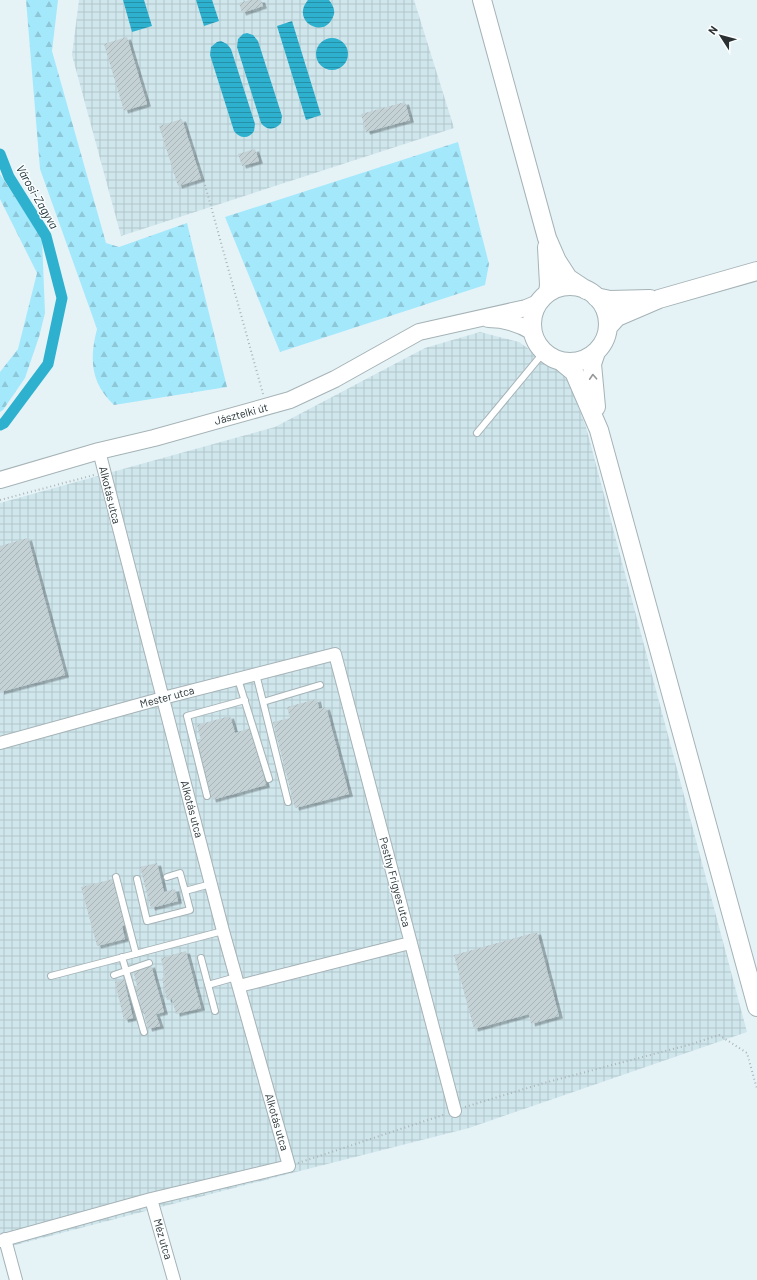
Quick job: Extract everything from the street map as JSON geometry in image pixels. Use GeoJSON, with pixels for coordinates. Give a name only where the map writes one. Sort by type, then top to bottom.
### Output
{"type":"FeatureCollection","features":[{"type":"Feature","properties":{"kind":"main road"},"geometry":{"type":"LineString","coordinates":[[482,0],[547,238],[557,261],[568,278],[591,293],[603,306],[607,316],[608,327],[606,336],[602,345],[596,352],[586,359],[574,362],[562,362]]}},
{"type":"Feature","properties":{"kind":"main road"},"geometry":{"type":"LineString","coordinates":[[547,238],[549,285],[534,312],[532,322],[533,332],[537,343],[544,352],[552,358],[562,362],[574,372],[599,430]]}},
{"type":"Feature","properties":{"kind":"main road"},"geometry":{"type":"LineString","coordinates":[[608,327],[618,317],[659,299],[757,271]]}},
{"type":"Feature","properties":{"kind":"main road"},"geometry":{"type":"LineString","coordinates":[[543,298],[557,289],[567,286],[577,287],[610,300],[659,299]]}},
{"type":"Feature","properties":{"kind":"main road"},"geometry":{"type":"LineString","coordinates":[[596,352],[592,364],[599,430],[757,1007]]}},
{"type":"Feature","properties":{"kind":"street","name":"Jásztelki út"},"geometry":{"type":"LineString","coordinates":[[0,480],[99,451],[154,438],[290,400],[335,378],[419,332],[470,319],[526,308],[543,298]]}},
{"type":"Feature","properties":{"kind":"street","name":"Jásztelki út"},"geometry":{"type":"LineString","coordinates":[[470,319],[498,319],[524,327],[533,332]]}},
{"type":"Feature","properties":{"kind":"street","name":"Alkotás utca"},"geometry":{"type":"LineString","coordinates":[[99,451],[223,931],[289,1166]]}},
{"type":"Feature","properties":{"kind":"street","name":"Mester utca"},"geometry":{"type":"LineString","coordinates":[[0,743],[163,698],[335,654]]}},
{"type":"Feature","properties":{"kind":"street","name":"Pesthy Frigyes utca"},"geometry":{"type":"LineString","coordinates":[[335,654],[455,1110]]}},
{"type":"Feature","properties":{"kind":"street"},"geometry":{"type":"LineString","coordinates":[[238,981],[410,943]]}},
{"type":"Feature","properties":{"kind":"street"},"geometry":{"type":"LineString","coordinates":[[16,1280],[3,1240],[151,1199],[289,1166]]}},
{"type":"Feature","properties":{"kind":"street","name":"Méz utca"},"geometry":{"type":"LineString","coordinates":[[151,1199],[174,1280]]}},
{"type":"Feature","properties":{"kind":"lane"},"geometry":{"type":"LineString","coordinates":[[477,433],[544,352]]}},
{"type":"Feature","properties":{"kind":"lane"},"geometry":{"type":"LineString","coordinates":[[256,674],[288,802]]}},
{"type":"Feature","properties":{"kind":"lane"},"geometry":{"type":"LineString","coordinates":[[238,679],[269,778]]}},
{"type":"Feature","properties":{"kind":"lane"},"geometry":{"type":"LineString","coordinates":[[263,702],[320,685]]}},
{"type":"Feature","properties":{"kind":"lane"},"geometry":{"type":"LineString","coordinates":[[207,796],[187,716],[245,700]]}},
{"type":"Feature","properties":{"kind":"lane"},"geometry":{"type":"LineString","coordinates":[[137,880],[148,921],[190,910],[180,873],[167,877]]}},
{"type":"Feature","properties":{"kind":"lane"},"geometry":{"type":"LineString","coordinates":[[116,876],[136,954]]}},
{"type":"Feature","properties":{"kind":"lane"},"geometry":{"type":"LineString","coordinates":[[185,891],[211,884]]}},
{"type":"Feature","properties":{"kind":"lane"},"geometry":{"type":"LineString","coordinates":[[51,976],[223,931]]}},
{"type":"Feature","properties":{"kind":"lane"},"geometry":{"type":"LineString","coordinates":[[122,957],[144,1032]]}},
{"type":"Feature","properties":{"kind":"lane"},"geometry":{"type":"LineString","coordinates":[[201,958],[215,1011]]}},
{"type":"Feature","properties":{"kind":"lane"},"geometry":{"type":"LineString","coordinates":[[114,975],[149,963]]}},
{"type":"Feature","properties":{"kind":"lane"},"geometry":{"type":"LineString","coordinates":[[208,985],[238,981]]}},
{"type":"Feature","properties":{"kind":"path"},"geometry":{"type":"LineString","coordinates":[[205,186],[267,406]]}},
{"type":"Feature","properties":{"kind":"path"},"geometry":{"type":"LineString","coordinates":[[0,500],[99,474],[103,470]]}},
{"type":"Feature","properties":{"kind":"path"},"geometry":{"type":"LineString","coordinates":[[289,1166],[455,1110],[544,1083],[692,1044],[719,1035],[747,1053],[757,1089]]}},
{"type":"Feature","properties":{"kind":"shaded area"},"geometry":{"type":"Polygon","coordinates":[[[79,0],[414,0],[454,128],[121,236],[72,55],[79,0]]]}},
{"type":"Feature","properties":{"kind":"shaded area"},"geometry":{"type":"Polygon","coordinates":[[[123,0],[144,0],[152,26],[132,32],[123,0]]]}},
{"type":"Feature","properties":{"kind":"shaded area"},"geometry":{"type":"Polygon","coordinates":[[[196,0],[212,0],[219,21],[204,26],[196,0]]]}},
{"type":"Feature","properties":{"kind":"shaded area"},"geometry":{"type":"Polygon","coordinates":[[[308,0],[329,0],[333,6],[334,13],[329,24],[323,27],[316,27],[310,25],[306,21],[303,15],[304,8],[308,0]]]}},
{"type":"Feature","properties":{"kind":"shaded area"},"geometry":{"type":"Polygon","coordinates":[[[292,21],[321,115],[306,120],[277,26],[292,21]]]}},
{"type":"Feature","properties":{"kind":"shaded area"},"geometry":{"type":"Polygon","coordinates":[[[247,33],[253,35],[258,41],[282,116],[281,123],[271,129],[263,126],[261,123],[237,47],[238,39],[243,34],[247,33]]]}},
{"type":"Feature","properties":{"kind":"shaded area"},"geometry":{"type":"Polygon","coordinates":[[[332,38],[341,41],[345,45],[348,54],[345,63],[341,67],[332,70],[323,67],[319,63],[316,54],[319,45],[323,41],[332,38]]]}},
{"type":"Feature","properties":{"kind":"shaded area"},"geometry":{"type":"Polygon","coordinates":[[[221,41],[227,44],[231,49],[255,124],[254,131],[247,137],[239,136],[234,131],[210,55],[211,47],[217,42],[221,41]]]}},
{"type":"Feature","properties":{"kind":"shaded area"},"geometry":{"type":"Polygon","coordinates":[[[480,332],[519,342],[566,375],[586,427],[747,1032],[469,1128],[0,1249],[0,503],[275,427],[425,348],[480,332]]]}},
{"type":"Feature","properties":{"kind":"green space"},"geometry":{"type":"Polygon","coordinates":[[[26,0],[58,0],[52,51],[106,243],[119,247],[187,223],[227,387],[114,405],[106,397],[96,379],[93,351],[97,329],[40,169],[26,0]]]}},
{"type":"Feature","properties":{"kind":"green space"},"geometry":{"type":"Polygon","coordinates":[[[458,142],[489,264],[485,285],[280,352],[225,217],[458,142]]]}},
{"type":"Feature","properties":{"kind":"green space"},"geometry":{"type":"Polygon","coordinates":[[[0,174],[42,238],[45,313],[39,337],[25,378],[3,410],[0,412],[0,372],[18,349],[37,273],[0,199],[0,174]]]}},
{"type":"Feature","properties":{"kind":"building"},"geometry":{"type":"Polygon","coordinates":[[[250,0],[261,0],[263,6],[242,13],[239,3],[250,0]]]}},
{"type":"Feature","properties":{"kind":"building"},"geometry":{"type":"Polygon","coordinates":[[[127,37],[147,104],[124,111],[104,44],[127,37]]]}},
{"type":"Feature","properties":{"kind":"building"},"geometry":{"type":"Polygon","coordinates":[[[405,102],[410,120],[366,132],[361,114],[405,102]]]}},
{"type":"Feature","properties":{"kind":"building"},"geometry":{"type":"Polygon","coordinates":[[[182,119],[201,179],[178,186],[159,126],[182,119]]]}},
{"type":"Feature","properties":{"kind":"building"},"geometry":{"type":"Polygon","coordinates":[[[255,149],[259,161],[242,166],[238,154],[255,149]]]}},
{"type":"Feature","properties":{"kind":"building"},"geometry":{"type":"Polygon","coordinates":[[[28,538],[65,675],[0,692],[0,546],[28,538]]]}},
{"type":"Feature","properties":{"kind":"building"},"geometry":{"type":"Polygon","coordinates":[[[317,699],[319,709],[326,707],[349,794],[295,808],[273,722],[290,718],[287,707],[317,699]]]}},
{"type":"Feature","properties":{"kind":"building"},"geometry":{"type":"Polygon","coordinates":[[[230,716],[235,733],[250,728],[266,785],[212,800],[196,743],[201,741],[197,725],[230,716]]]}},
{"type":"Feature","properties":{"kind":"building"},"geometry":{"type":"Polygon","coordinates":[[[157,863],[164,892],[175,889],[178,901],[151,908],[140,867],[157,863]]]}},
{"type":"Feature","properties":{"kind":"building"},"geometry":{"type":"Polygon","coordinates":[[[113,879],[125,925],[122,926],[125,939],[97,946],[81,887],[113,879]]]}},
{"type":"Feature","properties":{"kind":"building"},"geometry":{"type":"Polygon","coordinates":[[[537,932],[559,1016],[531,1024],[529,1014],[474,1029],[454,955],[537,932]]]}},
{"type":"Feature","properties":{"kind":"building"},"geometry":{"type":"Polygon","coordinates":[[[186,951],[201,1008],[176,1014],[172,999],[167,1000],[162,978],[165,977],[161,958],[186,951]]]}},
{"type":"Feature","properties":{"kind":"building"},"geometry":{"type":"Polygon","coordinates":[[[151,965],[164,1012],[156,1014],[160,1026],[148,1029],[143,1010],[139,1011],[137,1002],[140,1001],[138,994],[135,995],[133,987],[137,986],[133,970],[151,965]]]}},
{"type":"Feature","properties":{"kind":"building"},"geometry":{"type":"Polygon","coordinates":[[[124,980],[133,1018],[124,1020],[115,982],[124,980]]]}},
{"type":"Feature","properties":{"kind":"waterway","name":"Városi-Zagyva"},"geometry":{"type":"LineString","coordinates":[[0,154],[9,177],[46,236],[62,298],[48,364],[4,423],[0,425]]}}]}
